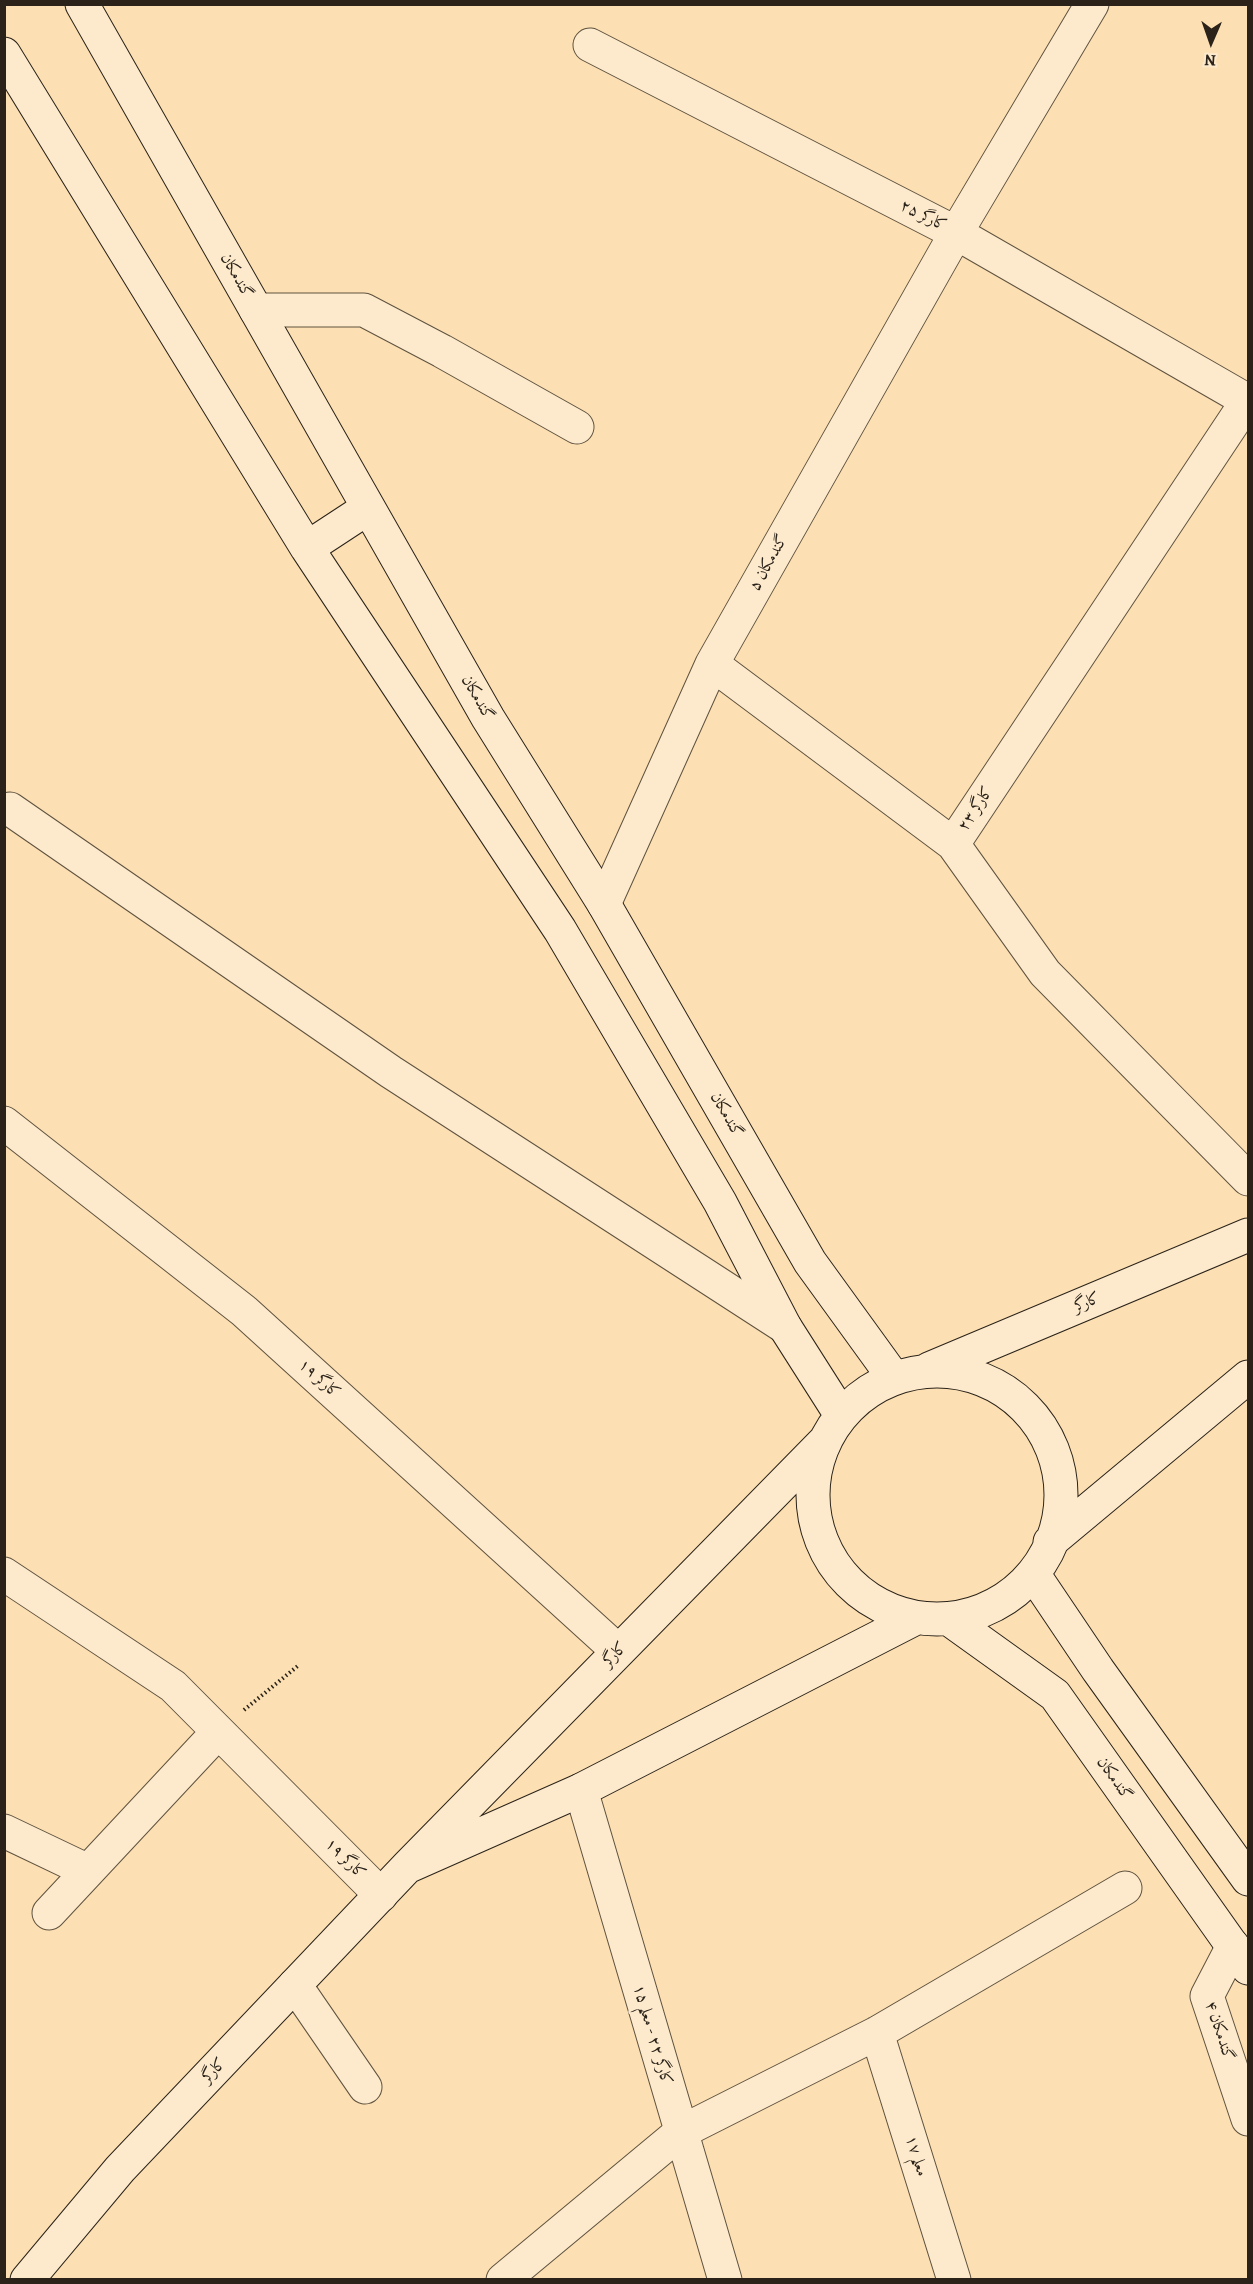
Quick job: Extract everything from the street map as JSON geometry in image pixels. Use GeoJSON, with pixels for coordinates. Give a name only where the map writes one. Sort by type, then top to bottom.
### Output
{"type":"FeatureCollection","features":[{"type":"Feature","properties":{"kind":"street","name":"گندمکان"},"geometry":{"type":"LineString","coordinates":[[82,4],[488,718],[604,904],[810,1262],[894,1378]]}},
{"type":"Feature","properties":{"kind":"street","name":"گندمکان ۵"},"geometry":{"type":"LineString","coordinates":[[604,904],[712,664],[956,232],[1092,4]]}},
{"type":"Feature","properties":{"kind":"street","name":"کارگر ۲۵"},"geometry":{"type":"LineString","coordinates":[[590,45],[956,232],[1248,400]]}},
{"type":"Feature","properties":{"kind":"street"},"geometry":{"type":"LineString","coordinates":[[4,54],[308,548],[560,930],[720,1202],[785,1327],[841,1415]]}},
{"type":"Feature","properties":{"kind":"street"},"geometry":{"type":"LineString","coordinates":[[256,310],[364,310],[577,427]]}},
{"type":"Feature","properties":{"kind":"street","name":"کارگر ۲۳"},"geometry":{"type":"LineString","coordinates":[[1248,400],[953,844],[1045,972],[1248,1179]]}},
{"type":"Feature","properties":{"kind":"street"},"geometry":{"type":"LineString","coordinates":[[308,548],[368,508]]}},
{"type":"Feature","properties":{"kind":"street"},"geometry":{"type":"LineString","coordinates":[[712,664],[953,844]]}},
{"type":"Feature","properties":{"kind":"street"},"geometry":{"type":"LineString","coordinates":[[10,809],[391,1072],[785,1327]]}},
{"type":"Feature","properties":{"kind":"street"},"geometry":{"type":"LineString","coordinates":[[560,930],[604,904]]}},
{"type":"Feature","properties":{"kind":"street","name":"کارگر ۱۹"},"geometry":{"type":"LineString","coordinates":[[4,1123],[244,1311],[618,1651]]}},
{"type":"Feature","properties":{"kind":"street","name":"کارگر"},"geometry":{"type":"LineString","coordinates":[[926,1370],[1248,1235]]}},
{"type":"Feature","properties":{"kind":"street"},"geometry":{"type":"LineString","coordinates":[[926,1370],[959,1372],[990,1381],[1018,1399],[1040,1422],[1055,1452],[1063,1483],[1062,1516],[1034,1575],[1010,1597],[981,1612],[949,1619],[916,1618],[885,1608],[857,1591],[835,1567],[819,1538],[813,1506],[814,1473],[823,1443],[841,1415],[865,1392],[894,1378],[926,1370]]}},
{"type":"Feature","properties":{"kind":"street"},"geometry":{"type":"LineString","coordinates":[[1049,1544],[1248,1377]]}},
{"type":"Feature","properties":{"kind":"street","name":"کارگر"},"geometry":{"type":"LineString","coordinates":[[27,2280],[120,2169],[407,1867],[823,1443]]}},
{"type":"Feature","properties":{"kind":"street","name":"کارگر ۱۹"},"geometry":{"type":"LineString","coordinates":[[4,1574],[173,1686],[381,1895]]}},
{"type":"Feature","properties":{"kind":"street"},"geometry":{"type":"LineString","coordinates":[[1034,1575],[1098,1670],[1248,1879]]}},
{"type":"Feature","properties":{"kind":"street","name":"کارگر"},"geometry":{"type":"LineString","coordinates":[[407,1867],[581,1790],[916,1618]]}},
{"type":"Feature","properties":{"kind":"street","name":"گندمکان"},"geometry":{"type":"LineString","coordinates":[[949,1619],[1055,1695],[1240,1957]]}},
{"type":"Feature","properties":{"kind":"street"},"geometry":{"type":"LineString","coordinates":[[49,1912],[218,1732]]}},
{"type":"Feature","properties":{"kind":"street","name":"کارگر ۲۲ - معلم ۱۵"},"geometry":{"type":"LineString","coordinates":[[581,1790],[725,2280]]}},
{"type":"Feature","properties":{"kind":"street"},"geometry":{"type":"LineString","coordinates":[[4,1831],[88,1871]]}},
{"type":"Feature","properties":{"kind":"street"},"geometry":{"type":"LineString","coordinates":[[503,2280],[681,2132],[878,2033],[1125,1888]]}},
{"type":"Feature","properties":{"kind":"street","name":"گندمکان ۴"},"geometry":{"type":"LineString","coordinates":[[1240,1957],[1207,1996],[1248,2119]]}},
{"type":"Feature","properties":{"kind":"street"},"geometry":{"type":"LineString","coordinates":[[295,1986],[365,2087]]}},
{"type":"Feature","properties":{"kind":"street","name":"معلم ۱۷"},"geometry":{"type":"LineString","coordinates":[[878,2033],[954,2280]]}},
{"type":"Feature","properties":{"kind":"path"},"geometry":{"type":"LineString","coordinates":[[218,1732],[299,1665]]}}]}
